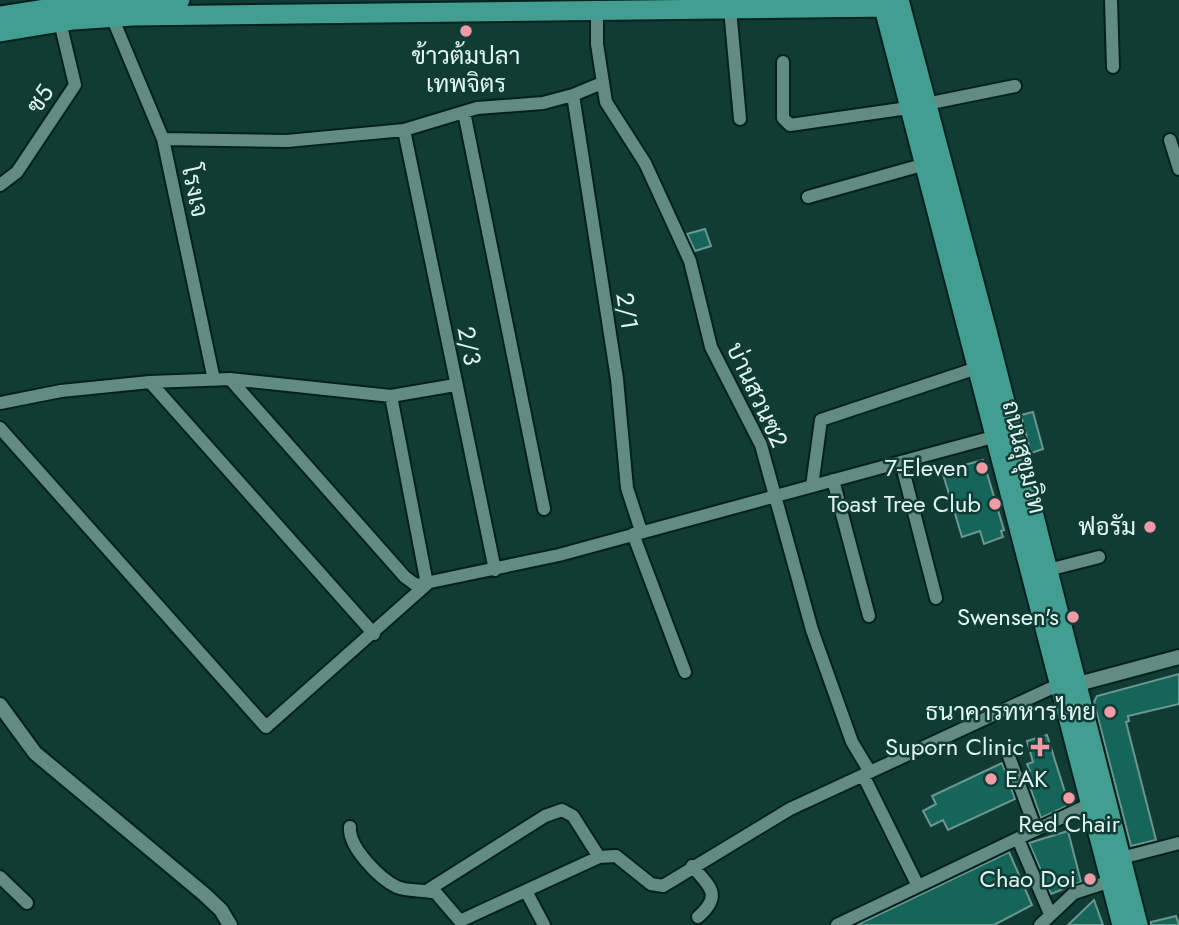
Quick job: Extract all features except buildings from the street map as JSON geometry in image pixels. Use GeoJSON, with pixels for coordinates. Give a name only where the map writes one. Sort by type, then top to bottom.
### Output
{"type":"FeatureCollection","features":[{"type":"Feature","properties":{"kind":"main road"},"geometry":{"type":"LineString","coordinates":[[0,16],[38,5],[180,0]]}},
{"type":"Feature","properties":{"kind":"main road"},"geometry":{"type":"LineString","coordinates":[[0,32],[112,17],[730,9],[895,3]]}},
{"type":"Feature","properties":{"kind":"main road","name":"ถนนสุขุมวิท"},"geometry":{"type":"LineString","coordinates":[[895,3],[917,106],[1048,570],[1090,804],[1122,925]]}},
{"type":"Feature","properties":{"kind":"main road","name":"ถนนสุขุมวิท"},"geometry":{"type":"LineString","coordinates":[[917,106],[922,165],[993,437],[1121,858],[1138,925]]}},
{"type":"Feature","properties":{"kind":"street"},"geometry":{"type":"LineString","coordinates":[[1111,0],[1113,67]]}},
{"type":"Feature","properties":{"kind":"street"},"geometry":{"type":"LineString","coordinates":[[730,9],[740,119]]}},
{"type":"Feature","properties":{"kind":"street","name":"บ่านสวนซ2"},"geometry":{"type":"LineString","coordinates":[[597,11],[602,83],[606,102],[645,163],[691,261],[710,347],[761,445],[812,630],[852,742],[918,886]]}},
{"type":"Feature","properties":{"kind":"street","name":"โรงเจ"},"geometry":{"type":"LineString","coordinates":[[112,17],[163,139],[214,380]]}},
{"type":"Feature","properties":{"kind":"street","name":"ซ5"},"geometry":{"type":"LineString","coordinates":[[0,185],[17,172],[75,85],[60,22]]}},
{"type":"Feature","properties":{"kind":"street"},"geometry":{"type":"LineString","coordinates":[[783,62],[783,118],[790,125],[917,106],[1015,86]]}},
{"type":"Feature","properties":{"kind":"street"},"geometry":{"type":"LineString","coordinates":[[163,139],[287,141],[404,130],[464,112],[543,103],[602,83]]}},
{"type":"Feature","properties":{"kind":"street","name":"2/1"},"geometry":{"type":"LineString","coordinates":[[573,95],[617,379],[627,488],[637,533],[685,672]]}},
{"type":"Feature","properties":{"kind":"street"},"geometry":{"type":"LineString","coordinates":[[464,112],[544,509]]}},
{"type":"Feature","properties":{"kind":"street","name":"2/3"},"geometry":{"type":"LineString","coordinates":[[404,130],[495,570]]}},
{"type":"Feature","properties":{"kind":"street"},"geometry":{"type":"LineString","coordinates":[[1170,140],[1179,169]]}},
{"type":"Feature","properties":{"kind":"street"},"geometry":{"type":"LineString","coordinates":[[808,197],[922,165]]}},
{"type":"Feature","properties":{"kind":"street"},"geometry":{"type":"LineString","coordinates":[[812,486],[821,420],[977,368]]}},
{"type":"Feature","properties":{"kind":"street"},"geometry":{"type":"LineString","coordinates":[[0,403],[61,391],[150,382],[230,379],[391,396],[455,385]]}},
{"type":"Feature","properties":{"kind":"street"},"geometry":{"type":"LineString","coordinates":[[230,379],[405,577],[416,585],[495,570],[993,437]]}},
{"type":"Feature","properties":{"kind":"street"},"geometry":{"type":"LineString","coordinates":[[150,382],[374,634]]}},
{"type":"Feature","properties":{"kind":"street"},"geometry":{"type":"LineString","coordinates":[[391,396],[427,584]]}},
{"type":"Feature","properties":{"kind":"street"},"geometry":{"type":"LineString","coordinates":[[0,428],[266,727],[374,634],[427,584]]}},
{"type":"Feature","properties":{"kind":"street"},"geometry":{"type":"LineString","coordinates":[[901,462],[936,598]]}},
{"type":"Feature","properties":{"kind":"street"},"geometry":{"type":"LineString","coordinates":[[833,480],[869,616]]}},
{"type":"Feature","properties":{"kind":"street"},"geometry":{"type":"LineString","coordinates":[[1048,570],[1100,557]]}},
{"type":"Feature","properties":{"kind":"street"},"geometry":{"type":"LineString","coordinates":[[350,827],[352,841],[385,879],[399,888],[428,890],[444,899],[460,921],[599,857],[622,858],[656,888],[675,880],[692,866],[790,809],[1069,684],[1179,657]]}},
{"type":"Feature","properties":{"kind":"street"},"geometry":{"type":"LineString","coordinates":[[0,705],[35,753],[204,894],[221,911],[230,925]]}},
{"type":"Feature","properties":{"kind":"street"},"geometry":{"type":"LineString","coordinates":[[1007,751],[1036,830]]}},
{"type":"Feature","properties":{"kind":"street"},"geometry":{"type":"LineString","coordinates":[[837,925],[1090,804]]}},
{"type":"Feature","properties":{"kind":"street"},"geometry":{"type":"LineString","coordinates":[[428,890],[545,816],[562,810],[573,816],[599,857]]}},
{"type":"Feature","properties":{"kind":"street"},"geometry":{"type":"LineString","coordinates":[[1018,839],[1050,914]]}},
{"type":"Feature","properties":{"kind":"street"},"geometry":{"type":"LineString","coordinates":[[1121,858],[1179,843]]}},
{"type":"Feature","properties":{"kind":"street"},"geometry":{"type":"LineString","coordinates":[[692,866],[711,888],[713,896],[709,907],[698,917]]}},
{"type":"Feature","properties":{"kind":"street"},"geometry":{"type":"LineString","coordinates":[[0,877],[26,903]]}},
{"type":"Feature","properties":{"kind":"street"},"geometry":{"type":"LineString","coordinates":[[1040,925],[1074,894],[1111,881]]}},
{"type":"Feature","properties":{"kind":"street"},"geometry":{"type":"LineString","coordinates":[[526,891],[544,925]]}},
{"type":"Feature","properties":{"kind":"place","name":"ข้าวต้มปลา เทพจิตร"},"geometry":{"type":"Point","coordinates":[466,31]}},
{"type":"Feature","properties":{"kind":"place","name":"7-Eleven"},"geometry":{"type":"Point","coordinates":[982,468]}},
{"type":"Feature","properties":{"kind":"place","name":"Toast Tree Club"},"geometry":{"type":"Point","coordinates":[995,504]}},
{"type":"Feature","properties":{"kind":"place","name":"ฟอรัม"},"geometry":{"type":"Point","coordinates":[1150,527]}},
{"type":"Feature","properties":{"kind":"place","name":"Swensen's"},"geometry":{"type":"Point","coordinates":[1073,617]}},
{"type":"Feature","properties":{"kind":"place","name":"ธนาคารทหารไทย"},"geometry":{"type":"Point","coordinates":[1110,712]}},
{"type":"Feature","properties":{"kind":"place","name":"Suporn Clinic"},"geometry":{"type":"Point","coordinates":[1040,747]}},
{"type":"Feature","properties":{"kind":"place","name":"EAK"},"geometry":{"type":"Point","coordinates":[991,779]}},
{"type":"Feature","properties":{"kind":"place","name":"Red Chair"},"geometry":{"type":"Point","coordinates":[1069,798]}},
{"type":"Feature","properties":{"kind":"place","name":"Chao Doi"},"geometry":{"type":"Point","coordinates":[1090,879]}}]}
